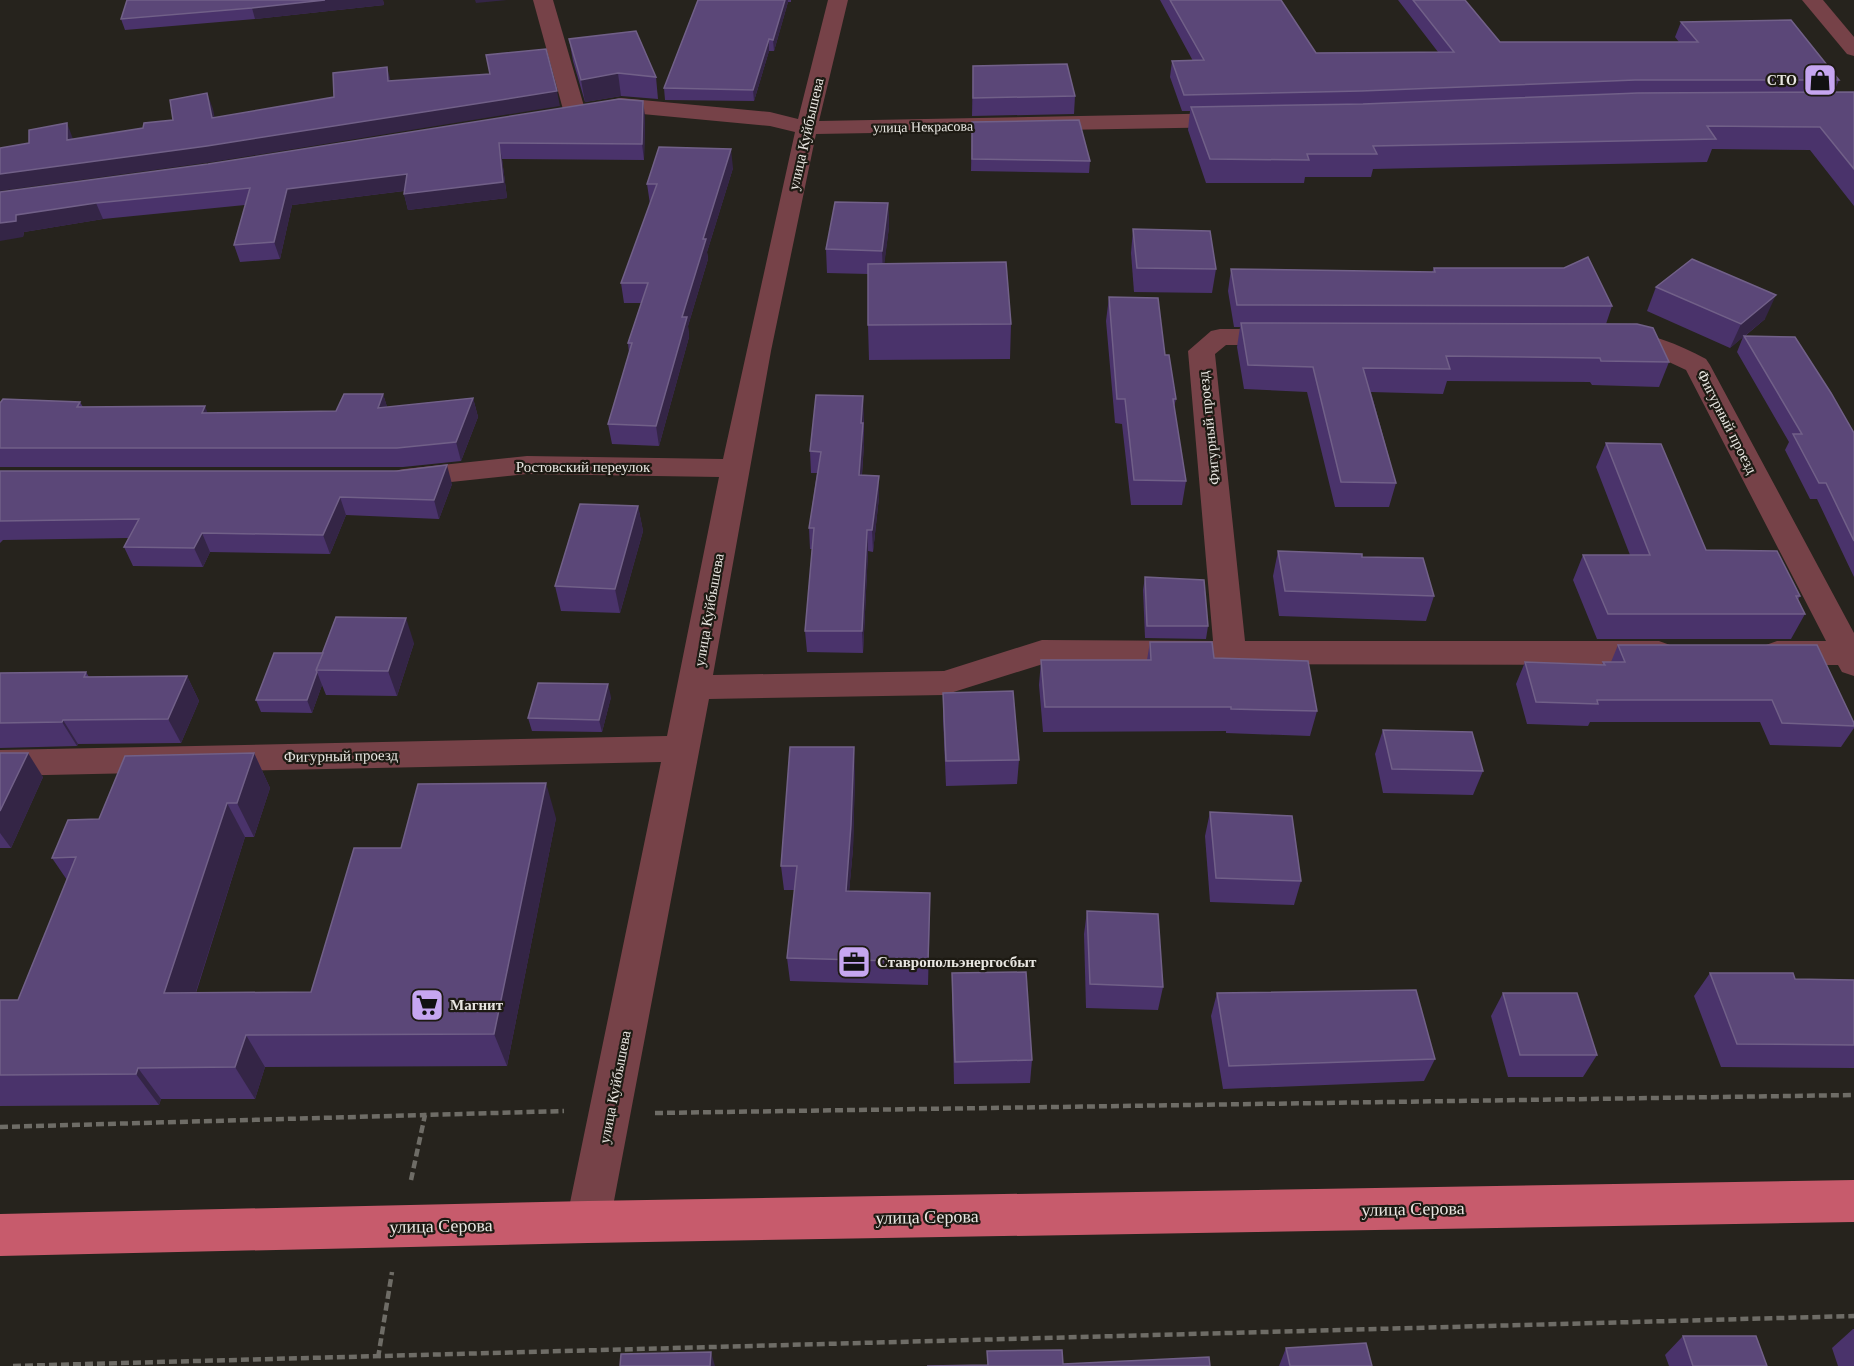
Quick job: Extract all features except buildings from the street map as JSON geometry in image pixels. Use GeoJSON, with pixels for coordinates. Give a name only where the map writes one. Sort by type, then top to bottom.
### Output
{"type":"FeatureCollection","features":[{"type":"Feature","properties":{"kind":"main road","name":"улица Серова"},"geometry":{"type":"LineString","coordinates":[[0,1235],[588,1222],[1854,1201]]}},
{"type":"Feature","properties":{"kind":"street"},"geometry":{"type":"LineString","coordinates":[[543,0],[575,113]]}},
{"type":"Feature","properties":{"kind":"street","name":"улица Куйбышева"},"geometry":{"type":"LineString","coordinates":[[588,1222],[681,749],[696,687],[735,468],[806,128],[838,0]]}},
{"type":"Feature","properties":{"kind":"street"},"geometry":{"type":"LineString","coordinates":[[1812,0],[1854,50]]}},
{"type":"Feature","properties":{"kind":"street","name":"улица Некрасова"},"geometry":{"type":"LineString","coordinates":[[552,116],[621,105],[770,119],[806,128],[1251,119]]}},
{"type":"Feature","properties":{"kind":"street","name":"Фигурный проезд"},"geometry":{"type":"LineString","coordinates":[[1230,652],[1201,351],[1220,337],[1313,338]]}},
{"type":"Feature","properties":{"kind":"street","name":"Фигурный проезд"},"geometry":{"type":"LineString","coordinates":[[1594,338],[1629,338],[1663,346],[1697,364],[1850,658]]}},
{"type":"Feature","properties":{"kind":"street","name":"Ростовский переулок"},"geometry":{"type":"LineString","coordinates":[[380,478],[403,478],[527,465],[735,468]]}},
{"type":"Feature","properties":{"kind":"street"},"geometry":{"type":"LineString","coordinates":[[696,687],[944,682],[1042,652],[1693,653]]}},
{"type":"Feature","properties":{"kind":"street","name":"Фигурный проезд"},"geometry":{"type":"LineString","coordinates":[[1752,653],[1850,658]]}},
{"type":"Feature","properties":{"kind":"street","name":"Фигурный проезд"},"geometry":{"type":"LineString","coordinates":[[0,763],[681,749]]}},
{"type":"Feature","properties":{"kind":"path"},"geometry":{"type":"LineString","coordinates":[[0,1127],[551,1111],[708,1114],[1854,1095]]}},
{"type":"Feature","properties":{"kind":"path"},"geometry":{"type":"LineString","coordinates":[[378,1358],[400,1227],[425,1114]]}},
{"type":"Feature","properties":{"kind":"path"},"geometry":{"type":"LineString","coordinates":[[13,1366],[378,1358],[1854,1316]]}},
{"type":"Feature","properties":{"kind":"place","name":"СТО"},"geometry":{"type":"Point","coordinates":[1820,80]}},
{"type":"Feature","properties":{"kind":"place","name":"Ставропольэнергосбыт"},"geometry":{"type":"Point","coordinates":[854,962]}},
{"type":"Feature","properties":{"kind":"place","name":"Магнит"},"geometry":{"type":"Point","coordinates":[427,1005]}}]}
